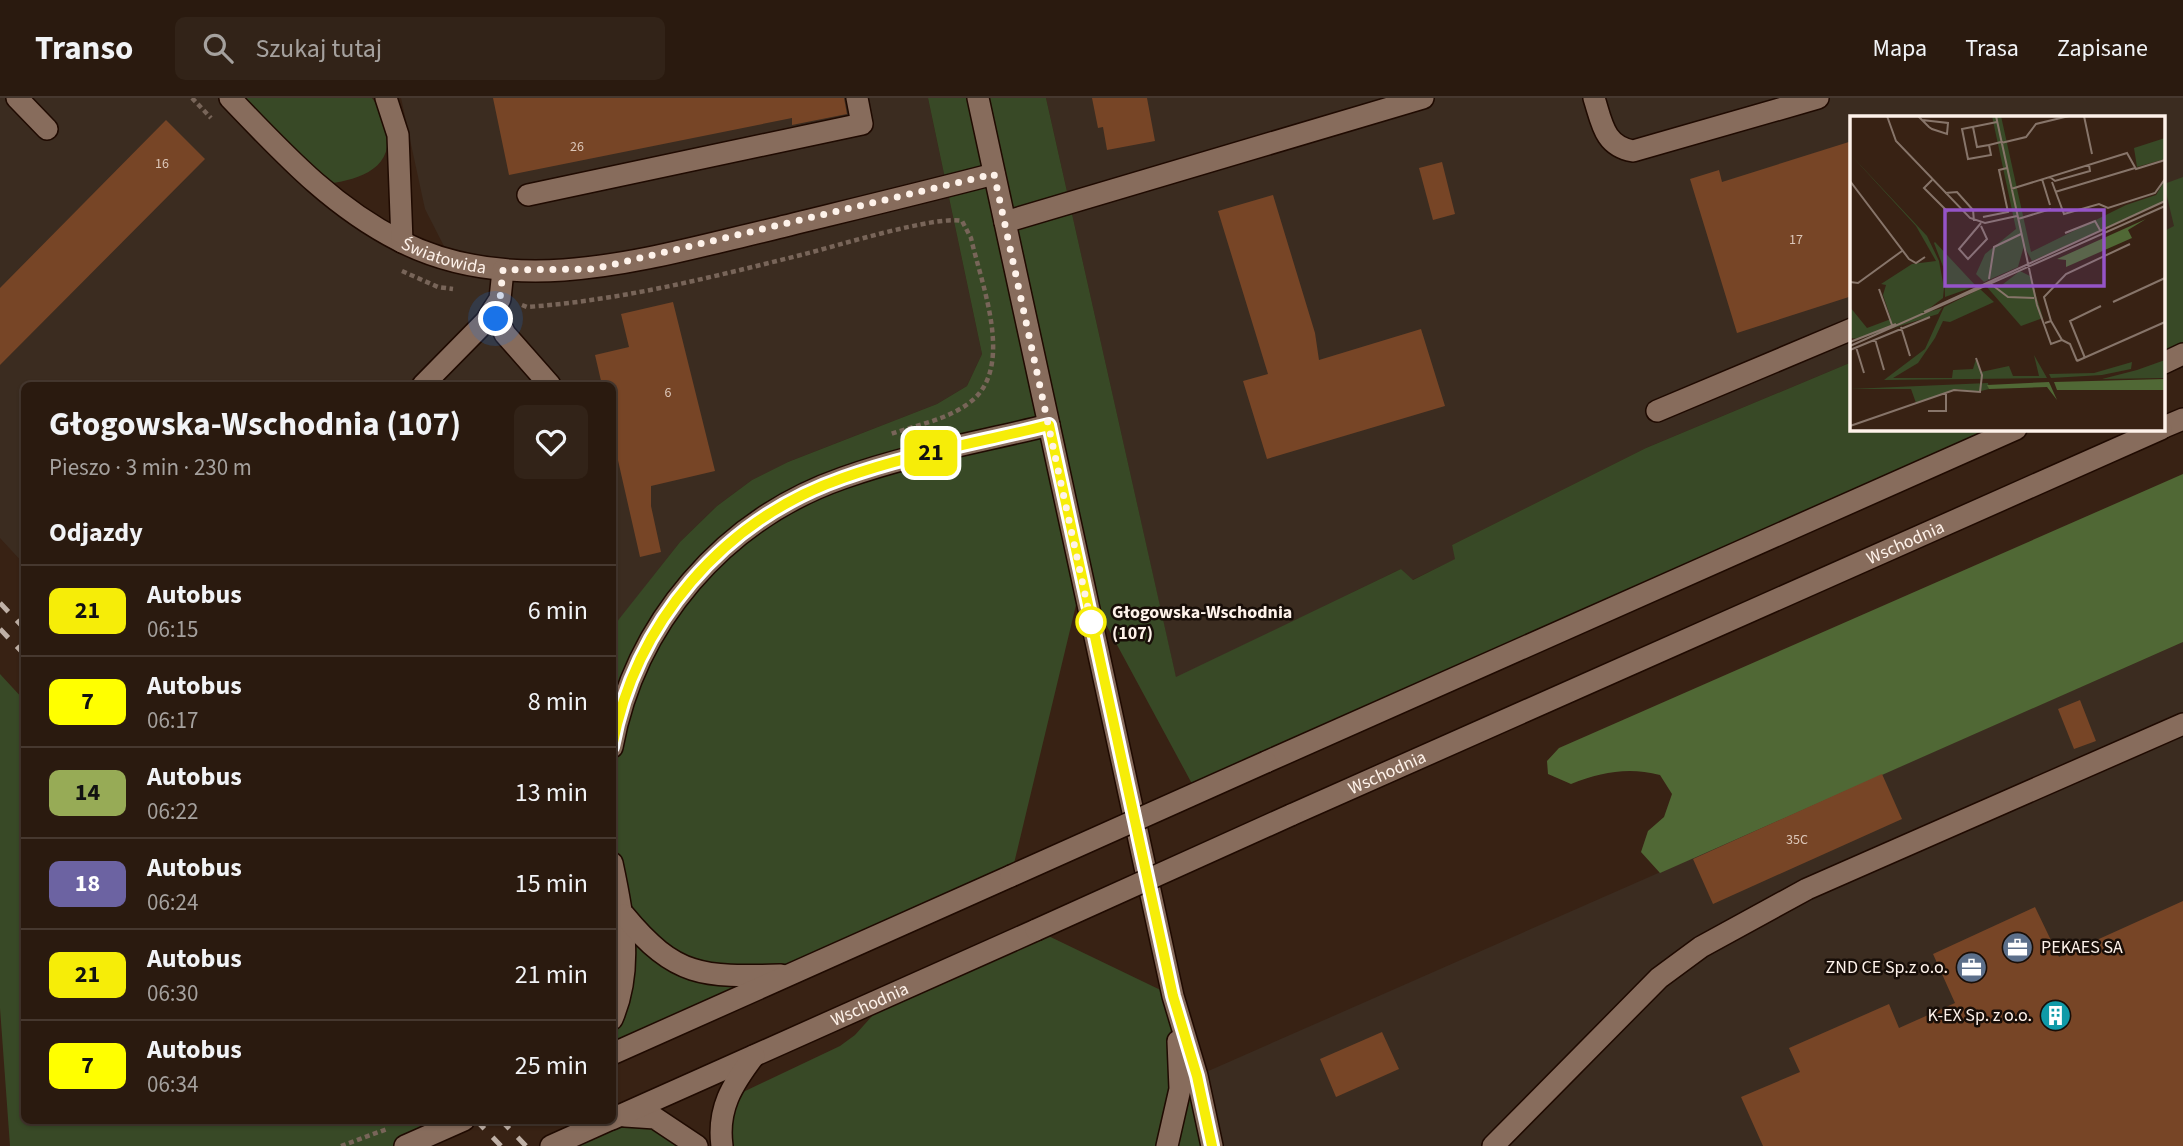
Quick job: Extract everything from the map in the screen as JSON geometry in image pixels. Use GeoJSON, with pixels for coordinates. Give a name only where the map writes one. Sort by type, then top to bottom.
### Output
{"type":"FeatureCollection","features":[{"type":"Feature","properties":{"kind":"street"},"geometry":{"type":"LineString","coordinates":[[17,98],[47,129]]}},
{"type":"Feature","properties":{"kind":"street","name":"Światowida"},"geometry":{"type":"LineString","coordinates":[[230,98],[304,175],[345,209],[402,242],[451,259],[503,270],[549,272],[606,266],[994,174]]}},
{"type":"Feature","properties":{"kind":"street"},"geometry":{"type":"LineString","coordinates":[[387,98],[398,135],[402,242]]}},
{"type":"Feature","properties":{"kind":"street"},"geometry":{"type":"LineString","coordinates":[[528,195],[862,124],[857,98]]}},
{"type":"Feature","properties":{"kind":"street"},"geometry":{"type":"LineString","coordinates":[[978,98],[1173,996],[1197,1076],[1212,1146]]}},
{"type":"Feature","properties":{"kind":"street"},"geometry":{"type":"LineString","coordinates":[[1004,222],[1423,98]]}},
{"type":"Feature","properties":{"kind":"street"},"geometry":{"type":"LineString","coordinates":[[1594,98],[1606,137],[1622,149],[1633,151],[1818,98]]}},
{"type":"Feature","properties":{"kind":"street"},"geometry":{"type":"LineString","coordinates":[[426,382],[494,310],[500,299],[503,270]]}},
{"type":"Feature","properties":{"kind":"street"},"geometry":{"type":"LineString","coordinates":[[494,310],[505,334],[547,382]]}},
{"type":"Feature","properties":{"kind":"street"},"geometry":{"type":"LineString","coordinates":[[1657,411],[1850,330]]}},
{"type":"Feature","properties":{"kind":"street"},"geometry":{"type":"LineString","coordinates":[[2166,362],[2183,354]]}},
{"type":"Feature","properties":{"kind":"street","name":"Wschodnia"},"geometry":{"type":"LineString","coordinates":[[2166,426],[2183,419]]}},
{"type":"Feature","properties":{"kind":"street"},"geometry":{"type":"LineString","coordinates":[[616,731],[626,692],[651,635],[674,601],[705,565],[755,524],[796,498],[844,477],[1049,425]]}},
{"type":"Feature","properties":{"kind":"street"},"geometry":{"type":"LineString","coordinates":[[616,1052],[2015,430]]}},
{"type":"Feature","properties":{"kind":"street","name":"Wschodnia"},"geometry":{"type":"LineString","coordinates":[[616,1117],[2157,430]]}},
{"type":"Feature","properties":{"kind":"street"},"geometry":{"type":"LineString","coordinates":[[1493,1146],[1659,978],[1701,947],[1807,890],[2183,724]]}},
{"type":"Feature","properties":{"kind":"street"},"geometry":{"type":"LineString","coordinates":[[616,880],[624,915],[621,987],[616,1005]]}},
{"type":"Feature","properties":{"kind":"street"},"geometry":{"type":"LineString","coordinates":[[624,915],[649,945],[686,968],[706,974],[740,976],[793,974]]}},
{"type":"Feature","properties":{"kind":"street"},"geometry":{"type":"LineString","coordinates":[[1167,1146],[1180,1089],[1173,996]]}},
{"type":"Feature","properties":{"kind":"street"},"geometry":{"type":"LineString","coordinates":[[722,1146],[722,1109],[728,1093],[754,1056]]}},
{"type":"Feature","properties":{"kind":"street"},"geometry":{"type":"LineString","coordinates":[[616,1120],[646,1115],[672,1128],[697,1146]]}},
{"type":"Feature","properties":{"kind":"street"},"geometry":{"type":"LineString","coordinates":[[405,1146],[455,1124]]}},
{"type":"Feature","properties":{"kind":"street","name":"Wschodnia"},"geometry":{"type":"LineString","coordinates":[[551,1146],[600,1124]]}},
{"type":"Feature","properties":{"kind":"path"},"geometry":{"type":"LineString","coordinates":[[527,307],[611,300],[954,219],[962,221],[971,238],[995,351]]}},
{"type":"Feature","properties":{"kind":"path"},"geometry":{"type":"LineString","coordinates":[[341,1146],[391,1127]]}},
{"type":"Feature","properties":{"kind":"shaded area"},"geometry":{"type":"Polygon","coordinates":[[[0,98],[230,98],[304,175],[450,258],[425,209],[401,98],[928,98],[982,354],[967,386],[937,404],[788,462],[752,480],[717,506],[680,542],[616,624],[616,382],[21,382],[21,561],[0,538],[0,98]]]}},
{"type":"Feature","properties":{"kind":"shaded area"},"geometry":{"type":"Polygon","coordinates":[[[1046,98],[2183,98],[2183,223],[2166,230],[2166,116],[1850,116],[1850,363],[1646,448],[1452,545],[1456,559],[1412,580],[1401,569],[1176,678],[1046,98]]]}},
{"type":"Feature","properties":{"kind":"shaded area"},"geometry":{"type":"Polygon","coordinates":[[[2183,642],[2183,1146],[1212,1146],[1197,1076],[2183,642]]]}},
{"type":"Feature","properties":{"kind":"green space"},"geometry":{"type":"Polygon","coordinates":[[[230,98],[372,98],[381,112],[388,143],[378,165],[368,172],[356,178],[317,185],[230,98]]]}},
{"type":"Feature","properties":{"kind":"green space"},"geometry":{"type":"Polygon","coordinates":[[[928,98],[1046,98],[1176,677],[1401,569],[1413,580],[1455,559],[1452,545],[1646,448],[1850,363],[1850,430],[2014,430],[1197,793],[1082,580],[1011,876],[616,1053],[616,623],[680,542],[717,506],[752,480],[788,462],[937,404],[967,386],[982,354],[928,98]]]}},
{"type":"Feature","properties":{"kind":"green space"},"geometry":{"type":"Polygon","coordinates":[[[2183,177],[2183,354],[2166,362],[2166,230],[2174,226],[2166,183],[2183,177]]]}},
{"type":"Feature","properties":{"kind":"green space"},"geometry":{"type":"Polygon","coordinates":[[[2183,474],[2183,642],[1660,873],[1641,852],[1648,831],[1664,817],[1672,794],[1660,775],[1637,771],[1615,772],[1571,784],[1548,774],[1547,761],[1559,748],[2183,474]]]}},
{"type":"Feature","properties":{"kind":"green space"},"geometry":{"type":"Polygon","coordinates":[[[0,674],[21,697],[21,1124],[424,1124],[433,1134],[406,1146],[10,1146],[0,1008],[0,674]]]}},
{"type":"Feature","properties":{"kind":"green space"},"geometry":{"type":"Polygon","coordinates":[[[1036,930],[1173,996],[1212,1146],[726,1146],[724,1127],[741,1093],[840,1046],[855,1035],[882,1005],[1036,930]]]}},
{"type":"Feature","properties":{"kind":"green space"},"geometry":{"type":"Polygon","coordinates":[[[629,1115],[697,1146],[572,1146],[629,1115]]]}},
{"type":"Feature","properties":{"kind":"building"},"geometry":{"type":"Polygon","coordinates":[[[493,98],[844,98],[847,114],[792,125],[792,118],[509,175],[493,98]]]}},
{"type":"Feature","properties":{"kind":"building"},"geometry":{"type":"Polygon","coordinates":[[[1092,98],[1147,98],[1155,141],[1107,150],[1103,127],[1098,128],[1092,98]]]}},
{"type":"Feature","properties":{"kind":"building"},"geometry":{"type":"Polygon","coordinates":[[[166,120],[205,159],[0,365],[0,288],[166,120]]]}},
{"type":"Feature","properties":{"kind":"building"},"geometry":{"type":"Polygon","coordinates":[[[1850,142],[1850,297],[1737,333],[1690,179],[1719,170],[1722,182],[1850,142]]]}},
{"type":"Feature","properties":{"kind":"building"},"geometry":{"type":"Polygon","coordinates":[[[1442,162],[1455,214],[1433,220],[1419,168],[1442,162]]]}},
{"type":"Feature","properties":{"kind":"building"},"geometry":{"type":"Polygon","coordinates":[[[1273,195],[1315,333],[1319,360],[1421,329],[1445,406],[1267,459],[1243,381],[1268,374],[1218,211],[1273,195]]]}},
{"type":"Feature","properties":{"kind":"building"},"geometry":{"type":"Polygon","coordinates":[[[673,302],[715,471],[651,486],[651,506],[661,552],[640,557],[616,452],[616,382],[601,382],[595,355],[629,347],[621,314],[673,302]]]}},
{"type":"Feature","properties":{"kind":"building"},"geometry":{"type":"Polygon","coordinates":[[[2080,700],[2096,741],[2074,749],[2058,709],[2080,700]]]}},
{"type":"Feature","properties":{"kind":"building"},"geometry":{"type":"Polygon","coordinates":[[[1882,774],[1902,819],[1713,904],[1693,859],[1882,774]]]}},
{"type":"Feature","properties":{"kind":"building","name":"K-EX Sp. z o.o."},"geometry":{"type":"Polygon","coordinates":[[[2183,901],[2183,1146],[1763,1146],[1741,1097],[1800,1072],[1789,1048],[1889,1004],[1899,1028],[1955,1003],[1933,954],[2035,907],[2059,957],[2183,901]]]}},
{"type":"Feature","properties":{"kind":"building"},"geometry":{"type":"Polygon","coordinates":[[[1382,1032],[1399,1069],[1336,1097],[1320,1059],[1382,1032]]]}},
{"type":"Feature","properties":{"kind":"railway"},"geometry":{"type":"LineString","coordinates":[[0,603],[21,625]]}},
{"type":"Feature","properties":{"kind":"railway"},"geometry":{"type":"LineString","coordinates":[[0,629],[21,651]]}},
{"type":"Feature","properties":{"kind":"railway"},"geometry":{"type":"LineString","coordinates":[[480,1124],[501,1146]]}},
{"type":"Feature","properties":{"kind":"railway"},"geometry":{"type":"LineString","coordinates":[[505,1124],[526,1146]]}},
{"type":"Feature","properties":{"kind":"bus line","name":"21"},"geometry":{"type":"LineString","coordinates":[[616,729],[626,692],[641,654],[674,601],[705,565],[755,524],[796,498],[844,477],[913,457],[1049,425],[1173,996],[1197,1076],[1212,1146]]}},
{"type":"Feature","properties":{"kind":"place","name":"Głogowska-Wschodnia (107)"},"geometry":{"type":"Point","coordinates":[1091,622]}},
{"type":"Feature","properties":{"kind":"place","name":"PEKAES SA"},"geometry":{"type":"Point","coordinates":[2018,947]}},
{"type":"Feature","properties":{"kind":"place","name":"ZND CE Sp.z o.o."},"geometry":{"type":"Point","coordinates":[1971,967]}},
{"type":"Feature","properties":{"kind":"place","name":"K-EX Sp. z o.o."},"geometry":{"type":"Point","coordinates":[2055,1015]}},
{"type":"Feature","properties":{"kind":"route"},"geometry":{"type":"LineString","coordinates":[[496,319],[494,310],[500,299],[503,270],[549,272],[594,269],[994,174],[1091,622]]}}]}
